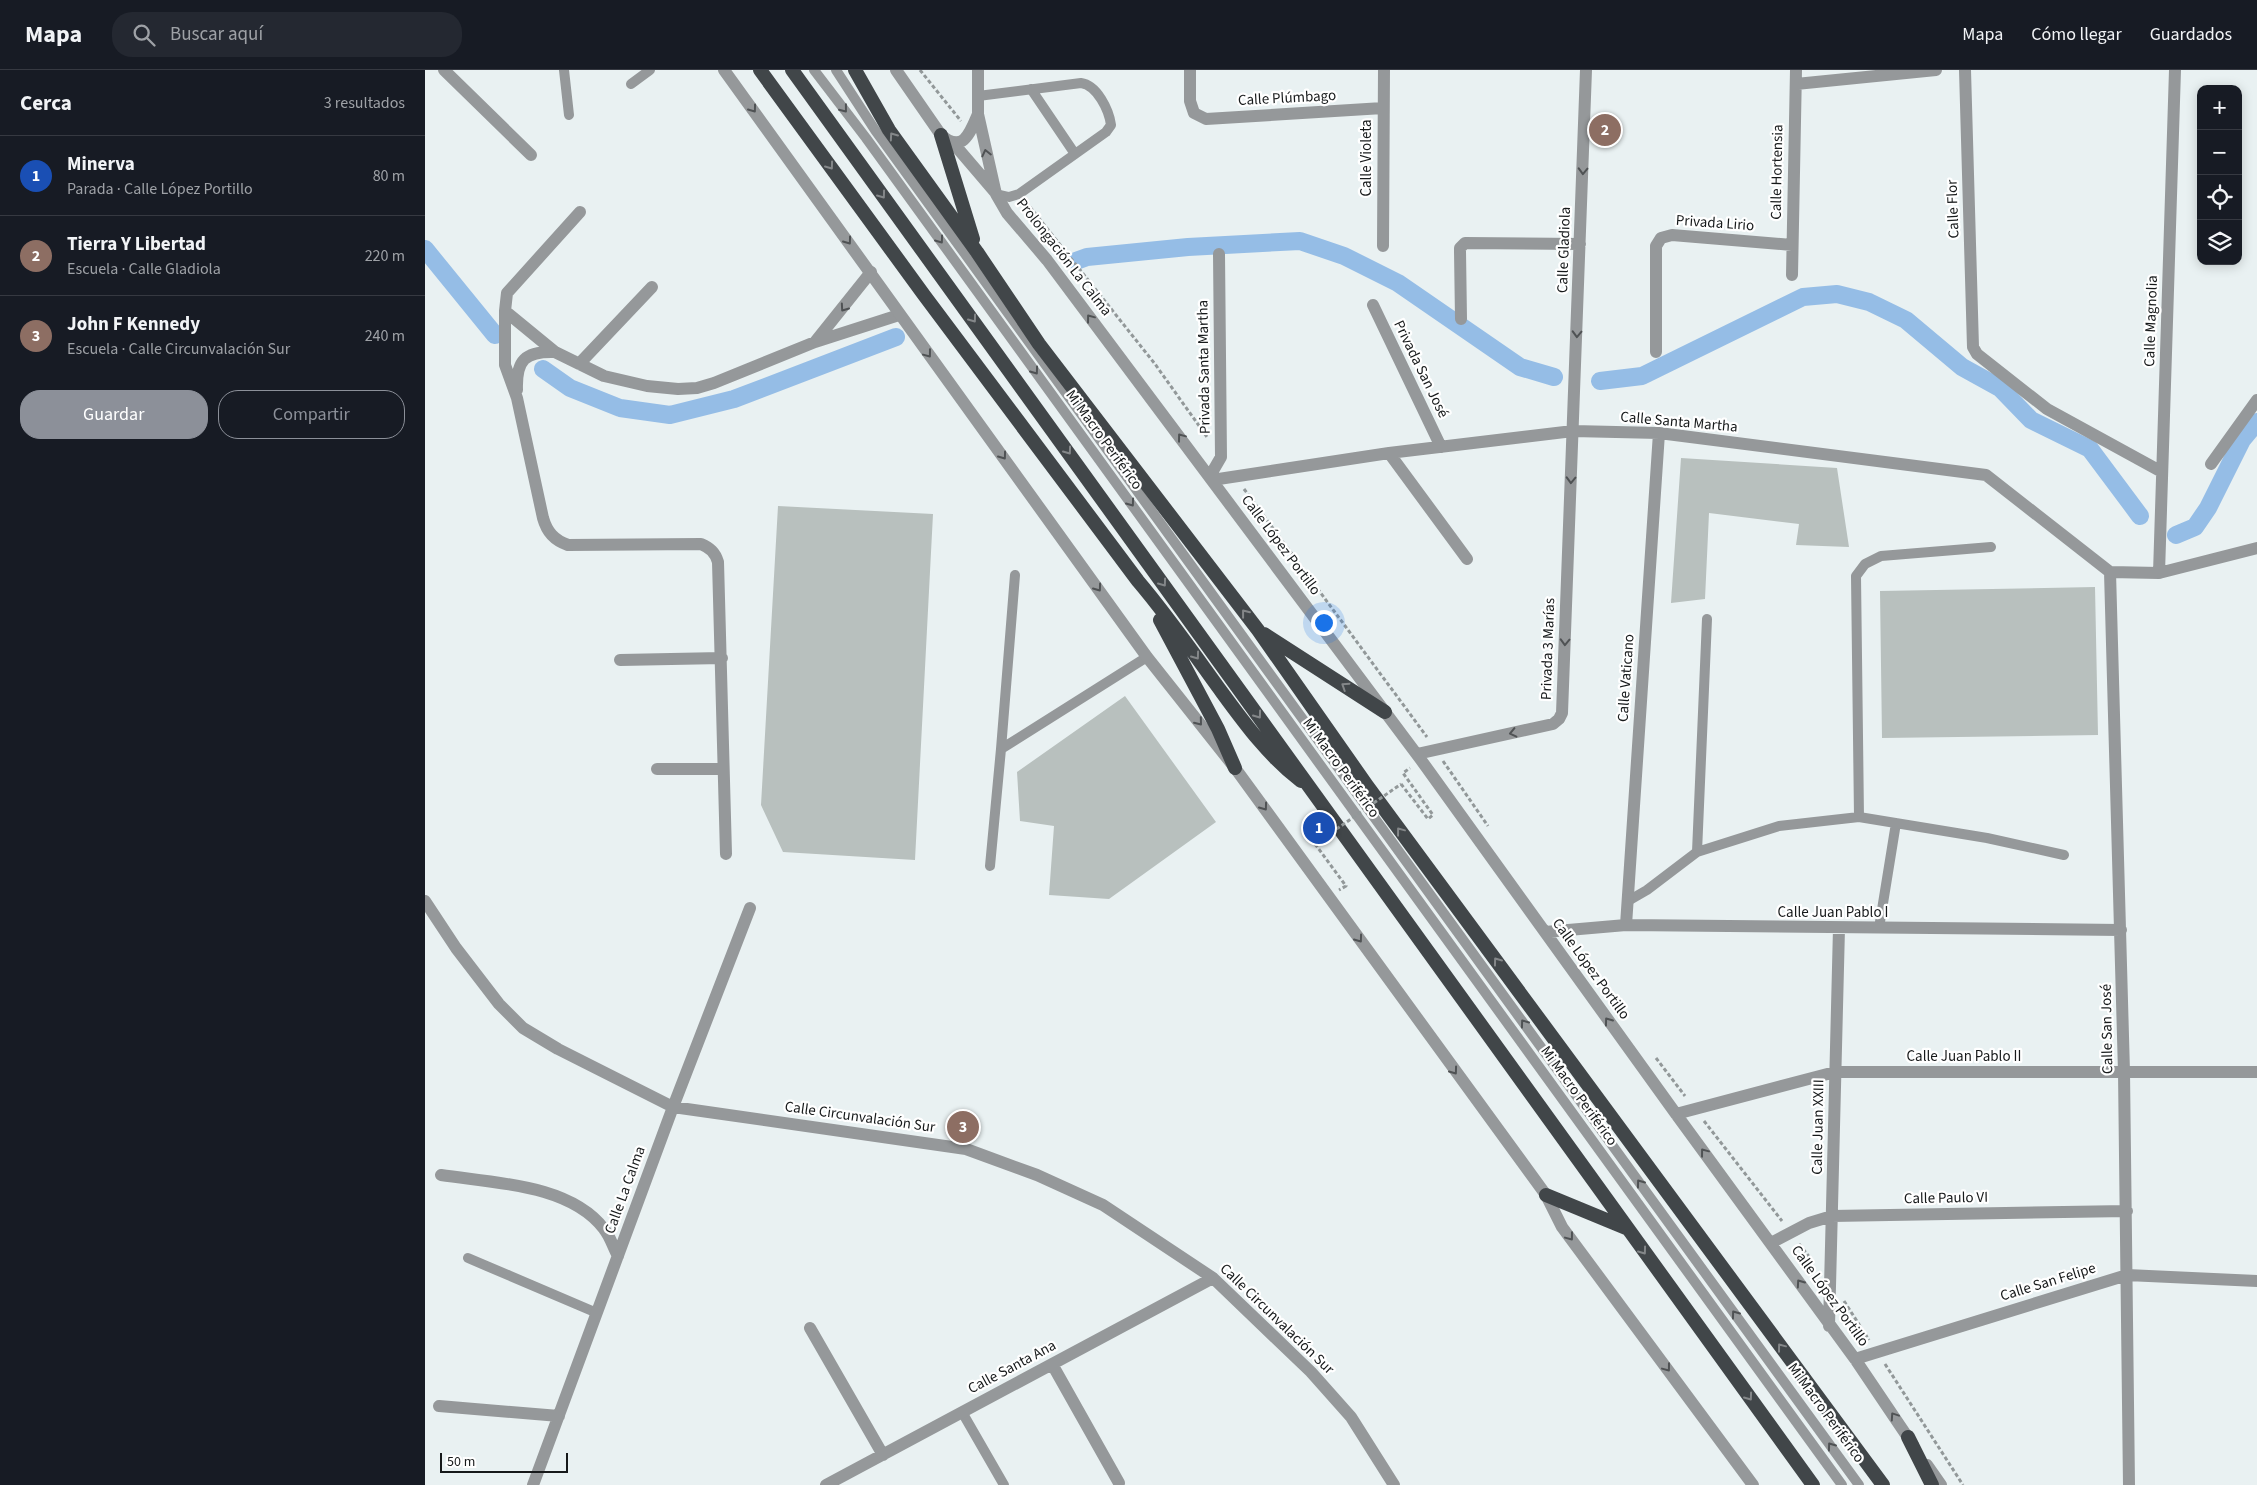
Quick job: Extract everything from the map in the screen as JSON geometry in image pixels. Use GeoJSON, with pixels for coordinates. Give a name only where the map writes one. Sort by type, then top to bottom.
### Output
{"type":"FeatureCollection","features":[{"type":"Feature","properties":{"kind":"highway"},"geometry":{"type":"LineString","coordinates":[[760,70],[925,295],[1239,715],[1279,764],[1312,790]]}},
{"type":"Feature","properties":{"kind":"highway"},"geometry":{"type":"LineString","coordinates":[[792,70],[1813,1485]]}},
{"type":"Feature","properties":{"kind":"highway"},"geometry":{"type":"LineString","coordinates":[[855,70],[889,130],[977,252],[1039,344],[1258,630],[1368,787],[1883,1485]]}},
{"type":"Feature","properties":{"kind":"highway"},"geometry":{"type":"LineString","coordinates":[[941,135],[977,252]]}},
{"type":"Feature","properties":{"kind":"highway"},"geometry":{"type":"LineString","coordinates":[[1138,580],[1188,669],[1235,768]]}},
{"type":"Feature","properties":{"kind":"highway"},"geometry":{"type":"LineString","coordinates":[[1258,630],[1385,712]]}},
{"type":"Feature","properties":{"kind":"highway"},"geometry":{"type":"LineString","coordinates":[[1546,1195],[1627,1229]]}},
{"type":"Feature","properties":{"kind":"highway"},"geometry":{"type":"LineString","coordinates":[[1908,1436],[1932,1485]]}},
{"type":"Feature","properties":{"kind":"street"},"geometry":{"type":"LineString","coordinates":[[445,70],[531,155]]}},
{"type":"Feature","properties":{"kind":"street"},"geometry":{"type":"LineString","coordinates":[[724,70],[1147,657],[1235,768],[1546,1195],[1562,1227],[1753,1485]]}},
{"type":"Feature","properties":{"kind":"street"},"geometry":{"type":"LineString","coordinates":[[896,70],[941,135],[954,144],[996,194]]}},
{"type":"Feature","properties":{"kind":"street","name":"Prolongación La Calma"},"geometry":{"type":"LineString","coordinates":[[978,70],[978,114],[996,194],[1007,213],[1047,260],[1211,478]]}},
{"type":"Feature","properties":{"kind":"street","name":"Calle Plúmbago"},"geometry":{"type":"LineString","coordinates":[[1191,70],[1191,101],[1194,114],[1206,119],[1383,108]]}},
{"type":"Feature","properties":{"kind":"street","name":"Calle Violeta"},"geometry":{"type":"LineString","coordinates":[[1383,70],[1383,246]]}},
{"type":"Feature","properties":{"kind":"street","name":"Calle Gladiola"},"geometry":{"type":"LineString","coordinates":[[1573,431],[1586,70]]}},
{"type":"Feature","properties":{"kind":"street","name":"Calle Hortensia"},"geometry":{"type":"LineString","coordinates":[[1792,275],[1796,70]]}},
{"type":"Feature","properties":{"kind":"street"},"geometry":{"type":"LineString","coordinates":[[1796,84],[1936,70]]}},
{"type":"Feature","properties":{"kind":"street","name":"Calle Flor"},"geometry":{"type":"LineString","coordinates":[[1965,70],[1973,347],[1982,360],[2038,403],[2162,472]]}},
{"type":"Feature","properties":{"kind":"street","name":"Calle Magnolia"},"geometry":{"type":"LineString","coordinates":[[2159,573],[2175,70]]}},
{"type":"Feature","properties":{"kind":"street","name":"Prolongación La Calma"},"geometry":{"type":"LineString","coordinates":[[954,144],[961,142],[970,133],[978,114]]}},
{"type":"Feature","properties":{"kind":"street"},"geometry":{"type":"LineString","coordinates":[[580,212],[507,294],[505,311],[505,365],[517,398],[543,518],[548,532],[553,538],[576,546],[701,544],[712,550],[718,562],[726,854]]}},
{"type":"Feature","properties":{"kind":"street","name":"Privada Lirio"},"geometry":{"type":"LineString","coordinates":[[1656,352],[1656,246],[1661,238],[1672,235],[1792,245]]}},
{"type":"Feature","properties":{"kind":"street"},"geometry":{"type":"LineString","coordinates":[[1461,319],[1460,251],[1465,243],[1580,244]]}},
{"type":"Feature","properties":{"kind":"street","name":"Privada Santa Martha"},"geometry":{"type":"LineString","coordinates":[[1211,478],[1221,457],[1219,254]]}},
{"type":"Feature","properties":{"kind":"street"},"geometry":{"type":"LineString","coordinates":[[815,342],[871,272]]}},
{"type":"Feature","properties":{"kind":"street"},"geometry":{"type":"LineString","coordinates":[[579,364],[652,287]]}},
{"type":"Feature","properties":{"kind":"street","name":"Privada San José"},"geometry":{"type":"LineString","coordinates":[[1373,305],[1441,446]]}},
{"type":"Feature","properties":{"kind":"street"},"geometry":{"type":"LineString","coordinates":[[505,311],[555,352],[604,376],[647,386],[678,389],[697,388],[729,378],[815,342],[899,314]]}},
{"type":"Feature","properties":{"kind":"street"},"geometry":{"type":"LineString","coordinates":[[517,398],[517,376],[523,361],[529,355],[541,352],[555,352]]}},
{"type":"Feature","properties":{"kind":"street"},"geometry":{"type":"LineString","coordinates":[[2211,464],[2257,400]]}},
{"type":"Feature","properties":{"kind":"street","name":"Calle Santa Martha"},"geometry":{"type":"LineString","coordinates":[[1211,478],[1441,446],[1573,431],[1659,433],[1986,475],[2110,572]]}},
{"type":"Feature","properties":{"kind":"street","name":"Privada 3 Marías"},"geometry":{"type":"LineString","coordinates":[[1417,754],[1553,724],[1559,719],[1562,707],[1573,431]]}},
{"type":"Feature","properties":{"kind":"street","name":"Calle Vaticano"},"geometry":{"type":"LineString","coordinates":[[1626,925],[1659,433]]}},
{"type":"Feature","properties":{"kind":"street"},"geometry":{"type":"LineString","coordinates":[[1389,453],[1467,559]]}},
{"type":"Feature","properties":{"kind":"street","name":"Calle López Portillo"},"geometry":{"type":"LineString","coordinates":[[1211,478],[1417,754],[1829,1326],[1855,1359],[1941,1485]]}},
{"type":"Feature","properties":{"kind":"street"},"geometry":{"type":"LineString","coordinates":[[2110,572],[2159,573],[2257,548]]}},
{"type":"Feature","properties":{"kind":"street","name":"Calle San José"},"geometry":{"type":"LineString","coordinates":[[2110,572],[2127,1211],[2129,1485]]}},
{"type":"Feature","properties":{"kind":"street"},"geometry":{"type":"LineString","coordinates":[[620,660],[722,658]]}},
{"type":"Feature","properties":{"kind":"street"},"geometry":{"type":"LineString","coordinates":[[657,769],[723,769]]}},
{"type":"Feature","properties":{"kind":"street","name":"Calle Circunvalación Sur"},"geometry":{"type":"LineString","coordinates":[[425,901],[456,948],[499,1004],[523,1028],[557,1049],[673,1107],[966,1148],[1037,1175],[1103,1205],[1213,1278],[1311,1372],[1351,1417],[1389,1483]]}},
{"type":"Feature","properties":{"kind":"street","name":"Calle La Calma"},"geometry":{"type":"LineString","coordinates":[[533,1485],[673,1107],[750,908]]}},
{"type":"Feature","properties":{"kind":"street","name":"Calle Juan Pablo I"},"geometry":{"type":"LineString","coordinates":[[1545,932],[1626,925],[2121,930]]}},
{"type":"Feature","properties":{"kind":"street","name":"Calle Juan XXIII"},"geometry":{"type":"LineString","coordinates":[[1829,1326],[1839,928]]}},
{"type":"Feature","properties":{"kind":"street","name":"Calle Juan Pablo II"},"geometry":{"type":"LineString","coordinates":[[1676,1114],[1835,1072],[2257,1072]]}},
{"type":"Feature","properties":{"kind":"street"},"geometry":{"type":"LineString","coordinates":[[441,1175],[548,1191],[576,1204],[604,1229],[618,1256]]}},
{"type":"Feature","properties":{"kind":"street","name":"Calle Paulo VI"},"geometry":{"type":"LineString","coordinates":[[1771,1243],[1809,1223],[1832,1216],[2127,1211]]}},
{"type":"Feature","properties":{"kind":"street","name":"Calle San Felipe"},"geometry":{"type":"LineString","coordinates":[[1855,1359],[2127,1274],[2257,1281]]}},
{"type":"Feature","properties":{"kind":"street","name":"Calle Santa Ana"},"geometry":{"type":"LineString","coordinates":[[826,1485],[1213,1278]]}},
{"type":"Feature","properties":{"kind":"street"},"geometry":{"type":"LineString","coordinates":[[810,1328],[883,1454]]}},
{"type":"Feature","properties":{"kind":"street"},"geometry":{"type":"LineString","coordinates":[[1052,1364],[1119,1483]]}},
{"type":"Feature","properties":{"kind":"street"},"geometry":{"type":"LineString","coordinates":[[439,1406],[559,1416]]}},
{"type":"Feature","properties":{"kind":"lane"},"geometry":{"type":"LineString","coordinates":[[564,70],[569,115]]}},
{"type":"Feature","properties":{"kind":"lane"},"geometry":{"type":"LineString","coordinates":[[631,84],[650,70]]}},
{"type":"Feature","properties":{"kind":"lane","name":"Mi Macro Periférico"},"geometry":{"type":"LineString","coordinates":[[814,70],[866,138],[1842,1485]]}},
{"type":"Feature","properties":{"kind":"lane","name":"Mi Macro Periférico"},"geometry":{"type":"LineString","coordinates":[[836,70],[875,130],[1859,1485]]}},
{"type":"Feature","properties":{"kind":"lane"},"geometry":{"type":"LineString","coordinates":[[978,96],[1081,83],[1088,84],[1110,115],[1111,124],[1106,132],[1019,194],[1009,198],[996,194]]}},
{"type":"Feature","properties":{"kind":"lane"},"geometry":{"type":"LineString","coordinates":[[1031,89],[1075,154]]}},
{"type":"Feature","properties":{"kind":"lane"},"geometry":{"type":"LineString","coordinates":[[1859,818],[1856,576],[1865,564],[1881,556],[1991,547]]}},
{"type":"Feature","properties":{"kind":"lane"},"geometry":{"type":"LineString","coordinates":[[990,866],[1015,576]]}},
{"type":"Feature","properties":{"kind":"lane"},"geometry":{"type":"LineString","coordinates":[[1697,852],[1707,619]]}},
{"type":"Feature","properties":{"kind":"lane"},"geometry":{"type":"LineString","coordinates":[[1001,749],[1147,657]]}},
{"type":"Feature","properties":{"kind":"lane"},"geometry":{"type":"LineString","coordinates":[[1628,901],[1647,890],[1697,852],[1779,826],[1859,818],[1987,838],[2063,855]]}},
{"type":"Feature","properties":{"kind":"lane"},"geometry":{"type":"LineString","coordinates":[[1879,928],[1896,823]]}},
{"type":"Feature","properties":{"kind":"lane"},"geometry":{"type":"LineString","coordinates":[[468,1258],[597,1313]]}},
{"type":"Feature","properties":{"kind":"lane"},"geometry":{"type":"LineString","coordinates":[[962,1412],[1004,1485]]}},
{"type":"Feature","properties":{"kind":"path"},"geometry":{"type":"LineString","coordinates":[[1346,886],[1315,844],[1401,784],[1428,819],[1433,815],[1403,773]]}},
{"type":"Feature","properties":{"kind":"path"},"geometry":{"type":"LineString","coordinates":[[1938,1445],[1963,1485]]}},
{"type":"Feature","properties":{"kind":"building"},"geometry":{"type":"Polygon","coordinates":[[[1681,458],[1837,468],[1849,547],[1796,545],[1799,524],[1709,513],[1705,599],[1671,603],[1681,458]]]}},
{"type":"Feature","properties":{"kind":"building"},"geometry":{"type":"Polygon","coordinates":[[[778,506],[933,514],[915,860],[783,852],[761,805],[778,506]]]}},
{"type":"Feature","properties":{"kind":"building"},"geometry":{"type":"Polygon","coordinates":[[[2095,587],[2098,735],[1882,738],[1880,591],[2095,587]]]}},
{"type":"Feature","properties":{"kind":"building"},"geometry":{"type":"Polygon","coordinates":[[[1125,696],[1216,822],[1109,899],[1049,895],[1054,826],[1020,821],[1017,772],[1125,696]]]}},
{"type":"Feature","properties":{"kind":"waterway"},"geometry":{"type":"LineString","coordinates":[[1076,261],[1087,257],[1188,247],[1300,241],[1344,256],[1398,283],[1520,367],[1554,377]]}},
{"type":"Feature","properties":{"kind":"waterway"},"geometry":{"type":"LineString","coordinates":[[425,249],[495,335]]}},
{"type":"Feature","properties":{"kind":"waterway"},"geometry":{"type":"LineString","coordinates":[[1600,381],[1642,376],[1803,297],[1837,294],[1869,302],[1906,320],[1962,367],[2000,388],[2031,420],[2090,449],[2140,516]]}},
{"type":"Feature","properties":{"kind":"waterway"},"geometry":{"type":"LineString","coordinates":[[543,369],[570,388],[620,408],[670,415],[734,399],[896,337]]}},
{"type":"Feature","properties":{"kind":"waterway"},"geometry":{"type":"LineString","coordinates":[[2176,535],[2195,527],[2208,508],[2242,440],[2257,422]]}},
{"type":"Feature","properties":{"kind":"place","name":"Tierra Y Libertad"},"geometry":{"type":"Point","coordinates":[1605,130]}},
{"type":"Feature","properties":{"kind":"place","name":"Minerva"},"geometry":{"type":"Point","coordinates":[1319,828]}},
{"type":"Feature","properties":{"kind":"place","name":"John F Kennedy"},"geometry":{"type":"Point","coordinates":[963,1127]}}]}
